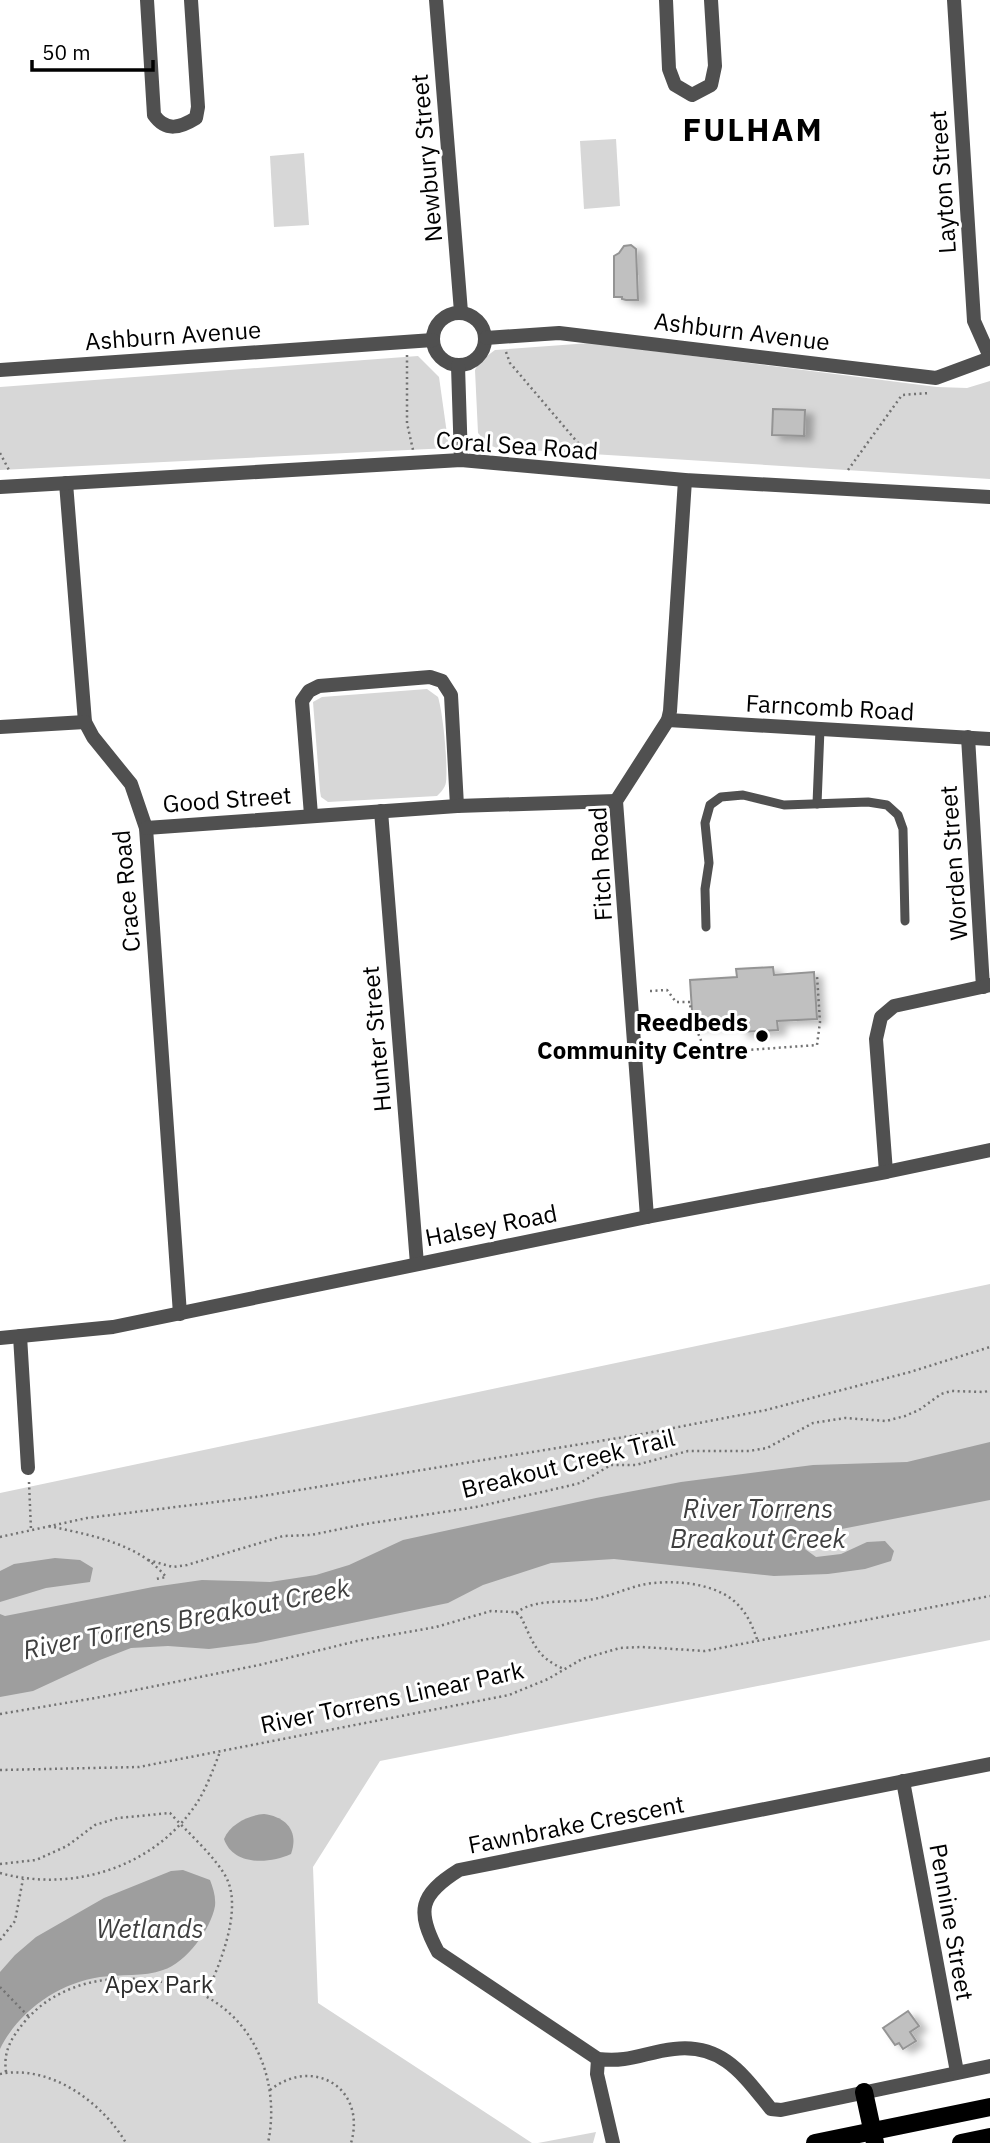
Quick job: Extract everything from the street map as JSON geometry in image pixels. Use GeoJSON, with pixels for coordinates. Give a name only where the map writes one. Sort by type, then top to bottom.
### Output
{"type":"FeatureCollection","features":[{"type":"Feature","properties":{"kind":"main road"},"geometry":{"type":"LineString","coordinates":[[864,2092],[874,2137]]}},
{"type":"Feature","properties":{"kind":"main road"},"geometry":{"type":"LineString","coordinates":[[815,2143],[874,2137],[990,2107]]}},
{"type":"Feature","properties":{"kind":"main road"},"geometry":{"type":"LineString","coordinates":[[961,2143],[990,2137]]}},
{"type":"Feature","properties":{"kind":"street"},"geometry":{"type":"LineString","coordinates":[[147,0],[154,115],[160,123],[172,128],[195,118],[198,107],[191,0]]}},
{"type":"Feature","properties":{"kind":"street","name":"Newbury Street"},"geometry":{"type":"LineString","coordinates":[[436,0],[461,312]]}},
{"type":"Feature","properties":{"kind":"street"},"geometry":{"type":"LineString","coordinates":[[666,0],[669,69],[675,85],[692,95],[711,85],[715,66],[710,0]]}},
{"type":"Feature","properties":{"kind":"street","name":"Layton Street"},"geometry":{"type":"LineString","coordinates":[[954,0],[974,321],[990,358]]}},
{"type":"Feature","properties":{"kind":"street"},"geometry":{"type":"LineString","coordinates":[[461,312],[480,321],[486,338],[485,348],[479,357],[469,364],[458,366],[441,358],[433,340],[434,330],[440,321],[447,315],[461,312]]}},
{"type":"Feature","properties":{"kind":"street","name":"Ashburn Avenue"},"geometry":{"type":"LineString","coordinates":[[486,338],[559,333],[936,378],[990,358]]}},
{"type":"Feature","properties":{"kind":"street","name":"Ashburn Avenue"},"geometry":{"type":"LineString","coordinates":[[0,370],[433,340]]}},
{"type":"Feature","properties":{"kind":"street"},"geometry":{"type":"LineString","coordinates":[[458,366],[461,460]]}},
{"type":"Feature","properties":{"kind":"street","name":"Coral Sea Road"},"geometry":{"type":"LineString","coordinates":[[0,487],[461,460],[685,480],[990,496]]}},
{"type":"Feature","properties":{"kind":"street","name":"Fitch Road"},"geometry":{"type":"LineString","coordinates":[[647,1217],[616,801],[668,720],[672,703],[685,480]]}},
{"type":"Feature","properties":{"kind":"street","name":"Crace Road"},"geometry":{"type":"LineString","coordinates":[[66,483],[85,722],[93,737],[131,784],[146,828],[180,1314]]}},
{"type":"Feature","properties":{"kind":"street","name":"Good Street"},"geometry":{"type":"LineString","coordinates":[[311,815],[302,701],[305,695],[320,686],[430,677],[442,681],[451,695],[457,807]]}},
{"type":"Feature","properties":{"kind":"street","name":"Farncomb Road"},"geometry":{"type":"LineString","coordinates":[[668,720],[990,739]]}},
{"type":"Feature","properties":{"kind":"street"},"geometry":{"type":"LineString","coordinates":[[0,727],[85,722]]}},
{"type":"Feature","properties":{"kind":"street","name":"Worden Street"},"geometry":{"type":"LineString","coordinates":[[968,737],[987,986]]}},
{"type":"Feature","properties":{"kind":"street","name":"Good Street"},"geometry":{"type":"LineString","coordinates":[[146,828],[311,815],[616,801]]}},
{"type":"Feature","properties":{"kind":"street","name":"Hunter Street"},"geometry":{"type":"LineString","coordinates":[[381,811],[417,1264]]}},
{"type":"Feature","properties":{"kind":"street"},"geometry":{"type":"LineString","coordinates":[[886,1172],[876,1039],[881,1017],[894,1006],[987,986]]}},
{"type":"Feature","properties":{"kind":"street","name":"Halsey Road"},"geometry":{"type":"LineString","coordinates":[[0,1338],[113,1327],[647,1217],[990,1150]]}},
{"type":"Feature","properties":{"kind":"street"},"geometry":{"type":"LineString","coordinates":[[20,1336],[28,1468]]}},
{"type":"Feature","properties":{"kind":"street","name":"Fawnbrake Crescent"},"geometry":{"type":"LineString","coordinates":[[598,2059],[438,1952],[427,1932],[423,1910],[436,1884],[459,1870],[990,1764]]}},
{"type":"Feature","properties":{"kind":"street","name":"Pennine Street"},"geometry":{"type":"LineString","coordinates":[[903,1781],[957,2072]]}},
{"type":"Feature","properties":{"kind":"street"},"geometry":{"type":"LineString","coordinates":[[613,2143],[597,2074],[598,2059],[619,2061],[676,2048],[712,2052],[738,2067],[771,2109],[781,2110],[990,2066]]}},
{"type":"Feature","properties":{"kind":"lane"},"geometry":{"type":"LineString","coordinates":[[817,804],[820,729]]}},
{"type":"Feature","properties":{"kind":"lane"},"geometry":{"type":"LineString","coordinates":[[706,926],[705,889],[709,863],[705,824],[710,805],[721,797],[743,795],[784,805],[868,802],[887,805],[898,815],[903,829],[905,921]]}},
{"type":"Feature","properties":{"kind":"path"},"geometry":{"type":"LineString","coordinates":[[406,342],[407,423],[416,462]]}},
{"type":"Feature","properties":{"kind":"path"},"geometry":{"type":"LineString","coordinates":[[505,349],[510,363],[584,450]]}},
{"type":"Feature","properties":{"kind":"path"},"geometry":{"type":"LineString","coordinates":[[848,470],[902,395],[936,393]]}},
{"type":"Feature","properties":{"kind":"path"},"geometry":{"type":"LineString","coordinates":[[0,453],[18,486]]}},
{"type":"Feature","properties":{"kind":"path"},"geometry":{"type":"LineString","coordinates":[[650,991],[667,990],[676,1002],[690,1002],[692,1028],[696,1028],[706,1053],[817,1045],[820,1022],[817,976]]}},
{"type":"Feature","properties":{"kind":"path"},"geometry":{"type":"LineString","coordinates":[[0,1537],[86,1518],[256,1497],[577,1447],[766,1410],[910,1372],[990,1347]]}},
{"type":"Feature","properties":{"kind":"path","name":"Breakout Creek Trail"},"geometry":{"type":"LineString","coordinates":[[47,1526],[103,1539],[148,1560],[173,1567],[187,1565],[283,1536],[311,1535],[476,1507],[568,1486],[580,1483],[611,1465],[636,1465],[688,1451],[749,1451],[767,1448],[813,1423],[845,1418],[886,1421],[919,1409],[941,1394],[951,1391],[990,1390]]}},
{"type":"Feature","properties":{"kind":"path"},"geometry":{"type":"LineString","coordinates":[[28,1468],[31,1530]]}},
{"type":"Feature","properties":{"kind":"path"},"geometry":{"type":"LineString","coordinates":[[148,1560],[166,1577],[156,1579]]}},
{"type":"Feature","properties":{"kind":"path"},"geometry":{"type":"LineString","coordinates":[[516,1613],[532,1605],[596,1599],[642,1585],[685,1583],[716,1591],[733,1600],[746,1614],[758,1642]]}},
{"type":"Feature","properties":{"kind":"path","name":"River Torrens Linear Park"},"geometry":{"type":"LineString","coordinates":[[0,1770],[139,1767],[509,1695],[535,1686],[582,1659],[620,1648],[705,1651],[990,1597]]}},
{"type":"Feature","properties":{"kind":"path"},"geometry":{"type":"LineString","coordinates":[[0,1714],[259,1665],[357,1641],[436,1627],[491,1611],[520,1615],[541,1657],[564,1670]]}},
{"type":"Feature","properties":{"kind":"path"},"geometry":{"type":"LineString","coordinates":[[0,1873],[23,1879],[52,1880],[93,1875],[140,1856],[160,1842],[192,1810],[212,1774],[220,1752]]}},
{"type":"Feature","properties":{"kind":"path"},"geometry":{"type":"LineString","coordinates":[[0,1864],[36,1860],[67,1846],[95,1825],[107,1821],[170,1813],[227,1879],[230,1920],[226,1944],[206,1996]]}},
{"type":"Feature","properties":{"kind":"path"},"geometry":{"type":"LineString","coordinates":[[0,1940],[15,1921],[23,1879]]}},
{"type":"Feature","properties":{"kind":"path"},"geometry":{"type":"LineString","coordinates":[[6,2072],[5,2054],[9,2042],[29,2017],[66,1991],[109,1979],[177,1985],[206,1996],[225,2009],[246,2032],[265,2068],[270,2090],[272,2126],[268,2143]]}},
{"type":"Feature","properties":{"kind":"path"},"geometry":{"type":"LineString","coordinates":[[0,1987],[29,2017]]}},
{"type":"Feature","properties":{"kind":"path"},"geometry":{"type":"LineString","coordinates":[[0,2074],[31,2074],[73,2091],[103,2113],[126,2143]]}},
{"type":"Feature","properties":{"kind":"path"},"geometry":{"type":"LineString","coordinates":[[270,2090],[288,2078],[300,2075],[313,2075],[337,2086],[346,2096],[355,2119],[351,2143]]}},
{"type":"Feature","properties":{"kind":"green space"},"geometry":{"type":"Polygon","coordinates":[[[616,139],[620,206],[584,209],[580,141],[616,139]]]}},
{"type":"Feature","properties":{"kind":"green space"},"geometry":{"type":"Polygon","coordinates":[[[304,153],[309,225],[274,227],[270,156],[304,153]]]}},
{"type":"Feature","properties":{"kind":"green space"},"geometry":{"type":"Polygon","coordinates":[[[590,343],[937,387],[967,388],[990,381],[990,479],[497,448],[489,445],[478,433],[475,370],[479,362],[495,350],[590,343]]]}},
{"type":"Feature","properties":{"kind":"green space"},"geometry":{"type":"Polygon","coordinates":[[[418,356],[439,377],[449,448],[0,470],[0,387],[418,356]]]}},
{"type":"Feature","properties":{"kind":"green space"},"geometry":{"type":"Polygon","coordinates":[[[427,689],[438,697],[443,726],[446,782],[437,796],[328,802],[321,797],[313,702],[322,697],[427,689]]]}},
{"type":"Feature","properties":{"kind":"green space","name":"Apex Park"},"geometry":{"type":"Polygon","coordinates":[[[990,1284],[990,1640],[380,1761],[313,1867],[318,2003],[532,2143],[0,2143],[0,1493],[990,1284]]]}},
{"type":"Feature","properties":{"kind":"green space"},"geometry":{"type":"Polygon","coordinates":[[[596,2132],[593,2143],[538,2143],[596,2132]]]}},
{"type":"Feature","properties":{"kind":"water","name":"River Torrens Breakout Creek"},"geometry":{"type":"Polygon","coordinates":[[[990,1442],[990,1500],[811,1535],[805,1549],[816,1557],[841,1554],[867,1542],[885,1541],[894,1551],[891,1561],[865,1569],[828,1574],[774,1576],[614,1559],[551,1563],[483,1585],[448,1603],[256,1643],[209,1649],[168,1646],[131,1648],[33,1691],[0,1697],[0,1614],[5,1616],[202,1580],[270,1582],[316,1575],[349,1565],[403,1540],[596,1498],[681,1482],[813,1465],[907,1462],[990,1442]]]}},
{"type":"Feature","properties":{"kind":"water","name":"River Torrens Breakout Creek"},"geometry":{"type":"Polygon","coordinates":[[[55,1558],[80,1560],[93,1568],[90,1582],[46,1588],[0,1602],[0,1571],[14,1564],[55,1558]]]}},
{"type":"Feature","properties":{"kind":"water","name":"Wetlands"},"geometry":{"type":"Polygon","coordinates":[[[264,1814],[279,1818],[289,1827],[293,1839],[291,1854],[263,1861],[235,1854],[224,1839],[227,1834],[241,1821],[264,1814]]]}},
{"type":"Feature","properties":{"kind":"water","name":"Wetlands"},"geometry":{"type":"Polygon","coordinates":[[[183,1870],[210,1880],[215,1899],[213,1915],[203,1935],[189,1953],[163,1970],[84,1980],[55,1993],[41,2001],[17,2023],[0,2049],[0,1972],[15,1955],[36,1937],[104,1898],[171,1871],[183,1870]]]}},
{"type":"Feature","properties":{"kind":"building"},"geometry":{"type":"Polygon","coordinates":[[[631,245],[636,249],[638,300],[614,297],[614,256],[624,246],[631,245]]]}},
{"type":"Feature","properties":{"kind":"building"},"geometry":{"type":"Polygon","coordinates":[[[773,409],[805,410],[804,436],[772,435],[773,409]]]}},
{"type":"Feature","properties":{"kind":"building"},"geometry":{"type":"Polygon","coordinates":[[[773,967],[774,975],[814,972],[817,1019],[777,1021],[778,1030],[740,1032],[739,1023],[693,1026],[690,980],[737,977],[736,969],[773,967]]]}},
{"type":"Feature","properties":{"kind":"building"},"geometry":{"type":"Polygon","coordinates":[[[908,2011],[919,2026],[910,2032],[916,2041],[903,2049],[899,2043],[895,2045],[883,2028],[908,2011]]]}},
{"type":"Feature","properties":{"kind":"place","name":"Reedbeds Community Centre"},"geometry":{"type":"Point","coordinates":[762,1036]}},
{"type":"Feature","properties":{"kind":"district","name":"FULHAM"},"geometry":{"type":"Point","coordinates":[753,129]}}]}
